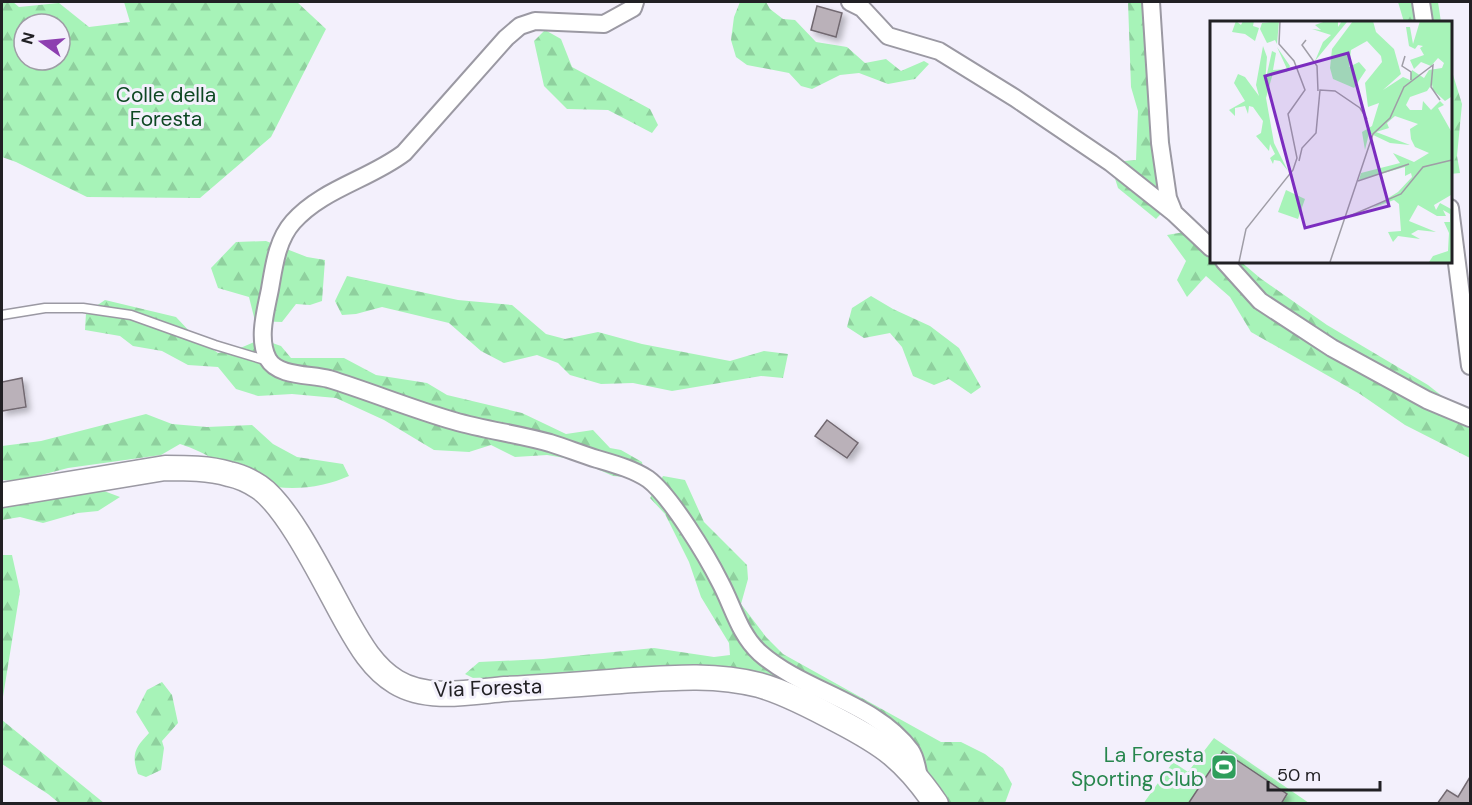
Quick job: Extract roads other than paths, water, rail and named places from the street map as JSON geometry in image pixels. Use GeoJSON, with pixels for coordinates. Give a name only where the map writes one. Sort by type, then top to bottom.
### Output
{"type":"FeatureCollection","features":[{"type":"Feature","properties":{"kind":"main road","name":"Via Foresta"},"geometry":{"type":"LineString","coordinates":[[2,495],[165,468],[190,468],[228,473],[260,488],[275,502],[295,531],[358,642],[385,675],[399,684],[415,690],[452,693],[669,678],[718,679],[759,686],[818,710],[870,737],[895,754],[920,781],[936,804]]}},
{"type":"Feature","properties":{"kind":"street"},"geometry":{"type":"LineString","coordinates":[[635,2],[633,8],[604,24],[535,21],[520,26],[506,38],[404,153],[306,210],[292,224],[282,239],[273,273],[264,318],[263,344],[269,361],[282,370],[326,378],[453,421],[549,443],[623,467],[646,478],[661,491],[693,537],[720,582],[736,620],[748,640],[760,653],[781,669],[866,712],[893,734],[912,753],[920,781]]}},
{"type":"Feature","properties":{"kind":"street"},"geometry":{"type":"LineString","coordinates":[[850,2],[862,8],[888,36],[939,51],[1015,98],[1111,163],[1174,213],[1210,247]]}},
{"type":"Feature","properties":{"kind":"street"},"geometry":{"type":"LineString","coordinates":[[1151,2],[1160,142],[1168,198],[1174,213]]}},
{"type":"Feature","properties":{"kind":"street"},"geometry":{"type":"LineString","coordinates":[[1421,2],[1424,21]]}},
{"type":"Feature","properties":{"kind":"street"},"geometry":{"type":"LineString","coordinates":[[1451,223],[1470,366]]}},
{"type":"Feature","properties":{"kind":"street"},"geometry":{"type":"LineString","coordinates":[[1225,262],[1260,301],[1332,348],[1427,400],[1470,418]]}},
{"type":"Feature","properties":{"kind":"lane"},"geometry":{"type":"LineString","coordinates":[[2,315],[45,308],[83,308],[131,315],[214,345],[269,361]]}},
{"type":"Feature","properties":{"kind":"place","name":"La Foresta Sporting Club"},"geometry":{"type":"Point","coordinates":[1224,767]}},
{"type":"Feature","properties":{"kind":"park label","name":"Colle della Foresta"},"geometry":{"type":"Point","coordinates":[166,107]}}]}
